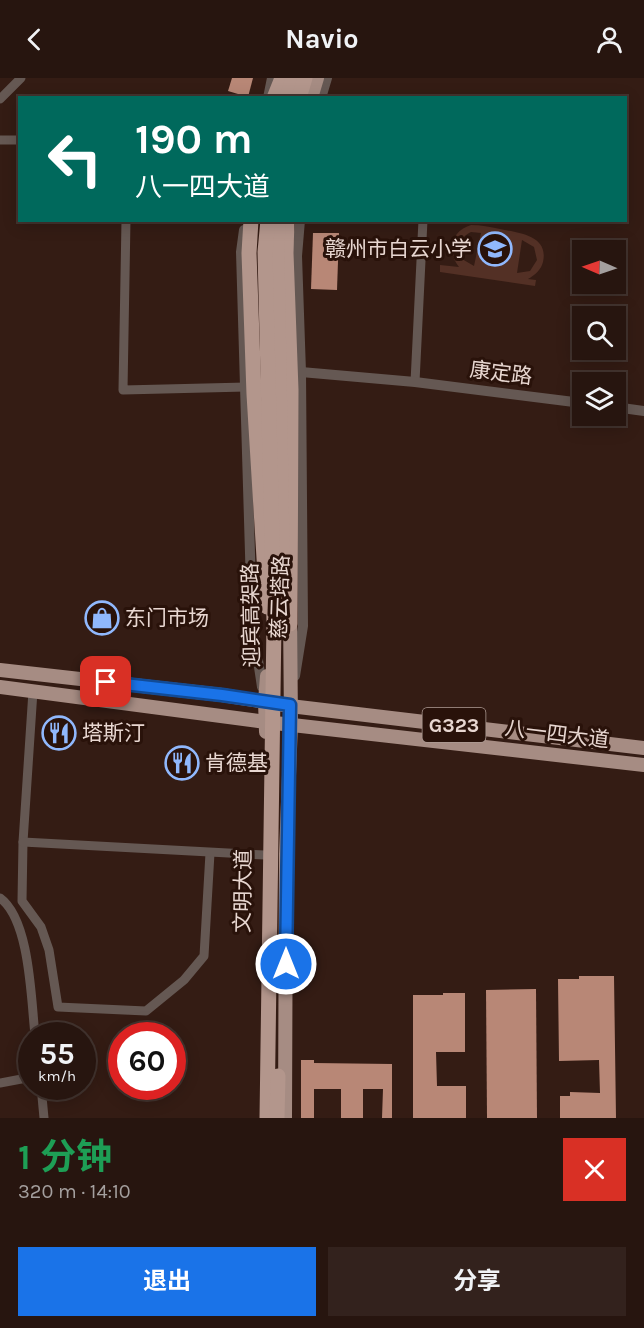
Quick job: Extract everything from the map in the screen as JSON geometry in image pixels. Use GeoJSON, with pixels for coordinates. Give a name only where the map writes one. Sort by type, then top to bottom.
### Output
{"type":"FeatureCollection","features":[{"type":"Feature","properties":{"kind":"highway"},"geometry":{"type":"LineString","coordinates":[[275,96],[283,78]]}},
{"type":"Feature","properties":{"kind":"highway"},"geometry":{"type":"LineString","coordinates":[[288,96],[293,78]]}},
{"type":"Feature","properties":{"kind":"highway"},"geometry":{"type":"LineString","coordinates":[[300,96],[305,78]]}},
{"type":"Feature","properties":{"kind":"highway"},"geometry":{"type":"LineString","coordinates":[[252,222],[249,253],[254,394],[268,621]]}},
{"type":"Feature","properties":{"kind":"highway","name":"迎宾高架路"},"geometry":{"type":"LineString","coordinates":[[267,1118],[274,622],[265,252],[268,222]]}},
{"type":"Feature","properties":{"kind":"highway","name":"迎宾高架路"},"geometry":{"type":"LineString","coordinates":[[277,1118],[284,621],[278,222]]}},
{"type":"Feature","properties":{"kind":"highway"},"geometry":{"type":"LineString","coordinates":[[286,222],[291,390],[290,624]]}},
{"type":"Feature","properties":{"kind":"main road"},"geometry":{"type":"LineString","coordinates":[[279,96],[283,78]]}},
{"type":"Feature","properties":{"kind":"main road"},"geometry":{"type":"LineString","coordinates":[[312,96],[316,78]]}},
{"type":"Feature","properties":{"kind":"main road","name":"慈云塔路"},"geometry":{"type":"LineString","coordinates":[[257,222],[255,252],[268,621],[267,679],[264,701]]}},
{"type":"Feature","properties":{"kind":"main road","name":"慈云塔路"},"geometry":{"type":"LineString","coordinates":[[290,624],[290,705]]}},
{"type":"Feature","properties":{"kind":"main road","name":"八一四大道"},"geometry":{"type":"LineString","coordinates":[[0,670],[644,748]]}},
{"type":"Feature","properties":{"kind":"main road","name":"八一四大道"},"geometry":{"type":"LineString","coordinates":[[0,687],[266,722],[291,723],[644,765]]}},
{"type":"Feature","properties":{"kind":"main road","name":"文明大道"},"geometry":{"type":"LineString","coordinates":[[261,1118],[266,722],[264,701]]}},
{"type":"Feature","properties":{"kind":"main road","name":"文明大道"},"geometry":{"type":"LineString","coordinates":[[285,1118],[286,854],[290,705]]}},
{"type":"Feature","properties":{"kind":"street"},"geometry":{"type":"LineString","coordinates":[[0,99],[21,78]]}},
{"type":"Feature","properties":{"kind":"street"},"geometry":{"type":"LineString","coordinates":[[268,96],[272,78]]}},
{"type":"Feature","properties":{"kind":"street"},"geometry":{"type":"LineString","coordinates":[[322,96],[327,78]]}},
{"type":"Feature","properties":{"kind":"street"},"geometry":{"type":"LineString","coordinates":[[0,140],[18,140]]}},
{"type":"Feature","properties":{"kind":"street"},"geometry":{"type":"LineString","coordinates":[[126,222],[123,390],[246,387]]}},
{"type":"Feature","properties":{"kind":"street","name":"慈云塔路"},"geometry":{"type":"LineString","coordinates":[[245,222],[241,252],[252,620],[264,701]]}},
{"type":"Feature","properties":{"kind":"street","name":"慈云塔路"},"geometry":{"type":"LineString","coordinates":[[290,705],[303,626],[301,372],[297,256],[300,222]]}},
{"type":"Feature","properties":{"kind":"street"},"geometry":{"type":"LineString","coordinates":[[415,382],[423,222]]}},
{"type":"Feature","properties":{"kind":"street","name":"康定路"},"geometry":{"type":"LineString","coordinates":[[301,372],[415,382],[572,402]]}},
{"type":"Feature","properties":{"kind":"street"},"geometry":{"type":"LineString","coordinates":[[626,409],[644,411]]}},
{"type":"Feature","properties":{"kind":"street"},"geometry":{"type":"LineString","coordinates":[[33,691],[23,842],[22,901],[40,927],[50,950],[58,1007],[147,1011],[184,980],[204,956],[210,854]]}},
{"type":"Feature","properties":{"kind":"street"},"geometry":{"type":"LineString","coordinates":[[23,842],[210,854],[265,855]]}},
{"type":"Feature","properties":{"kind":"street"},"geometry":{"type":"LineString","coordinates":[[0,898],[13,912],[22,932],[33,1022]]}},
{"type":"Feature","properties":{"kind":"street"},"geometry":{"type":"LineString","coordinates":[[0,1083],[18,1080]]}},
{"type":"Feature","properties":{"kind":"street"},"geometry":{"type":"LineString","coordinates":[[42,1100],[44,1118]]}},
{"type":"Feature","properties":{"kind":"shaded area"},"geometry":{"type":"Polygon","coordinates":[[[471,225],[489,227],[523,234],[537,241],[544,253],[541,267],[528,279],[536,280],[535,286],[440,272],[440,265],[459,267],[452,248],[455,237],[471,225]],[[471,232],[461,240],[459,251],[462,259],[474,266],[481,233],[471,232]],[[522,240],[517,273],[530,271],[537,260],[534,247],[522,240]]]}},
{"type":"Feature","properties":{"kind":"building"},"geometry":{"type":"Polygon","coordinates":[[[232,78],[253,78],[248,96],[228,91],[232,78]]]}},
{"type":"Feature","properties":{"kind":"building"},"geometry":{"type":"Polygon","coordinates":[[[313,233],[339,233],[337,290],[311,289],[313,233]]]}},
{"type":"Feature","properties":{"kind":"building"},"geometry":{"type":"Polygon","coordinates":[[[579,976],[614,976],[616,1118],[560,1118],[560,1096],[570,1096],[570,1092],[600,1093],[599,1060],[559,1061],[558,979],[579,979],[579,976]]]}},
{"type":"Feature","properties":{"kind":"building"},"geometry":{"type":"Polygon","coordinates":[[[536,989],[537,1118],[487,1118],[486,990],[536,989]]]}},
{"type":"Feature","properties":{"kind":"building"},"geometry":{"type":"Polygon","coordinates":[[[443,993],[465,993],[465,1052],[436,1052],[437,1086],[466,1086],[466,1118],[413,1118],[413,995],[443,995],[443,993]]]}},
{"type":"Feature","properties":{"kind":"building"},"geometry":{"type":"Polygon","coordinates":[[[301,1060],[314,1060],[314,1063],[392,1064],[392,1118],[382,1118],[383,1089],[363,1089],[363,1118],[341,1118],[341,1089],[314,1089],[314,1118],[301,1118],[301,1060]]]}},
{"type":"Feature","properties":{"kind":"place","name":"赣州市白云小学"},"geometry":{"type":"Point","coordinates":[495,249]}},
{"type":"Feature","properties":{"kind":"place","name":"东门市场"},"geometry":{"type":"Point","coordinates":[102,618]}},
{"type":"Feature","properties":{"kind":"place","name":"塔斯汀"},"geometry":{"type":"Point","coordinates":[59,733]}},
{"type":"Feature","properties":{"kind":"place","name":"肯德基"},"geometry":{"type":"Point","coordinates":[182,763]}},
{"type":"Feature","properties":{"kind":"route"},"geometry":{"type":"LineString","coordinates":[[106,682],[290,705],[286,964]]}}]}
